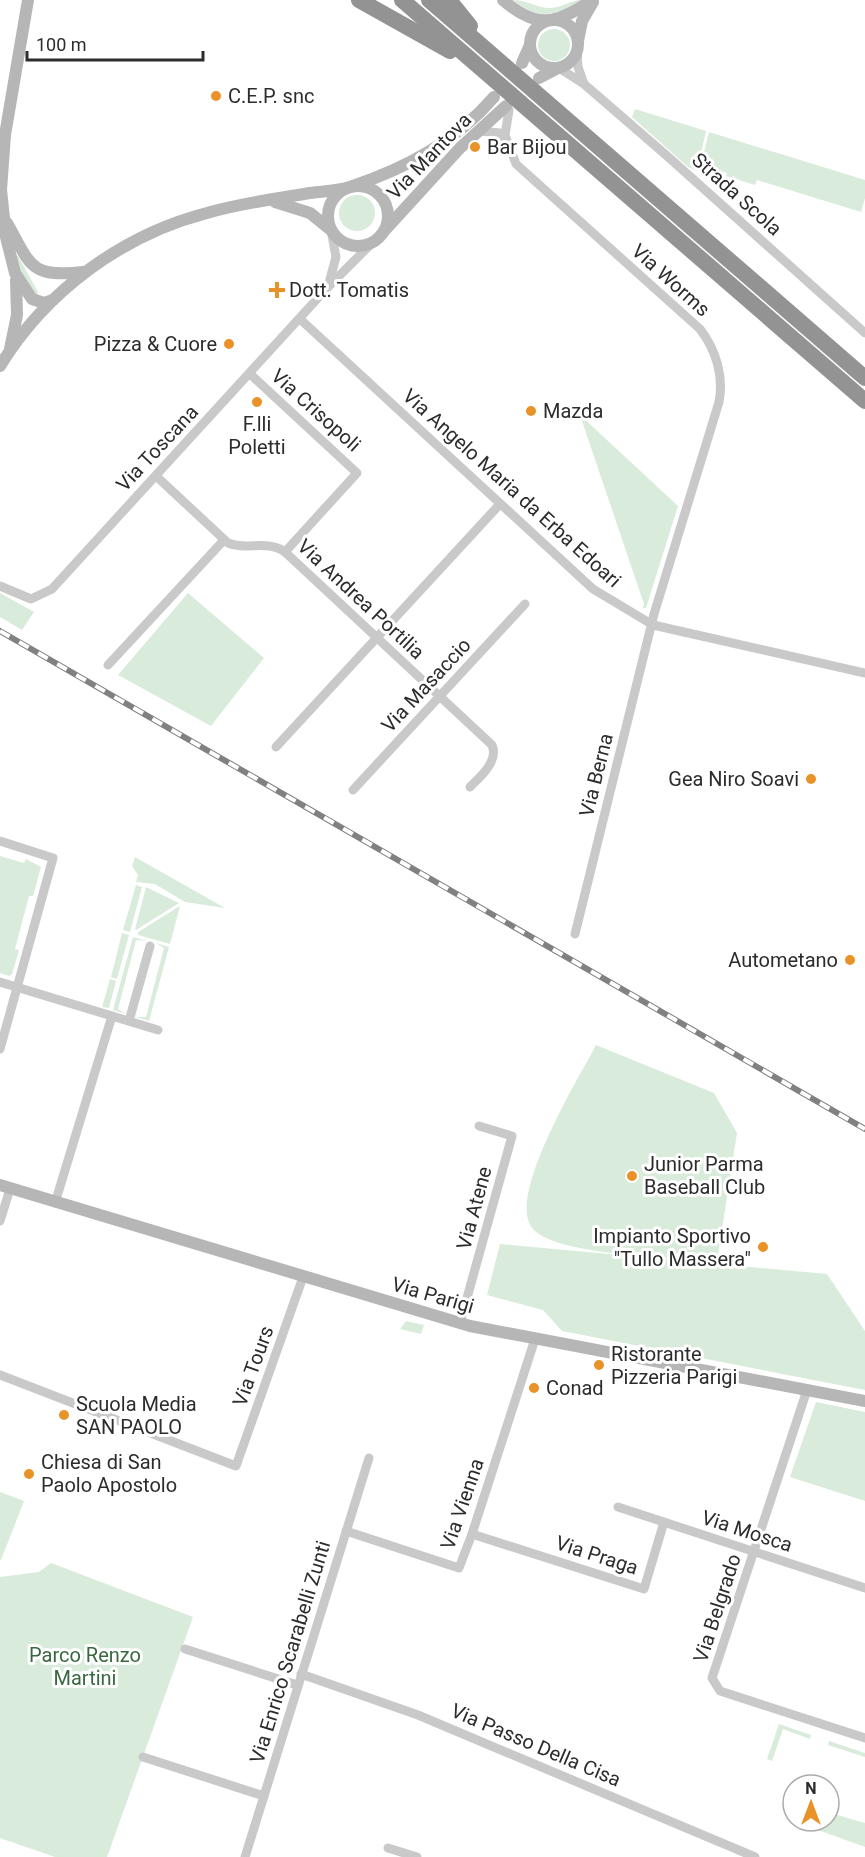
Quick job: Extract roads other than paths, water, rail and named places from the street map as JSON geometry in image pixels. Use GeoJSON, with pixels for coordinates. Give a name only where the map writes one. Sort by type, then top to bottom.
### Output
{"type":"FeatureCollection","features":[{"type":"Feature","properties":{"kind":"highway"},"geometry":{"type":"LineString","coordinates":[[359,0],[492,66]]}},
{"type":"Feature","properties":{"kind":"highway"},"geometry":{"type":"LineString","coordinates":[[402,0],[566,119],[865,378]]}},
{"type":"Feature","properties":{"kind":"highway"},"geometry":{"type":"LineString","coordinates":[[429,0],[548,126],[865,401]]}},
{"type":"Feature","properties":{"kind":"highway"},"geometry":{"type":"LineString","coordinates":[[449,0],[492,66]]}},
{"type":"Feature","properties":{"kind":"main road"},"geometry":{"type":"LineString","coordinates":[[503,0],[530,19],[568,26],[577,46]]}},
{"type":"Feature","properties":{"kind":"main road"},"geometry":{"type":"LineString","coordinates":[[522,63],[536,29],[566,16],[593,0]]}},
{"type":"Feature","properties":{"kind":"main road"},"geometry":{"type":"LineString","coordinates":[[539,78],[569,62],[577,46],[582,21],[593,0]]}},
{"type":"Feature","properties":{"kind":"main road"},"geometry":{"type":"LineString","coordinates":[[3,361],[17,315],[15,273],[6,239],[6,220],[1,190],[3,153],[28,1]]}},
{"type":"Feature","properties":{"kind":"main road"},"geometry":{"type":"LineString","coordinates":[[530,44],[533,56],[540,63],[548,67],[559,68]]}},
{"type":"Feature","properties":{"kind":"main road","name":"Via Mantova"},"geometry":{"type":"LineString","coordinates":[[331,230],[328,222],[330,205],[341,191],[404,166],[443,145],[471,123],[494,97]]}},
{"type":"Feature","properties":{"kind":"main road","name":"Via Mantova"},"geometry":{"type":"LineString","coordinates":[[262,201],[301,208],[346,244],[366,245],[378,238],[453,155],[507,108]]}},
{"type":"Feature","properties":{"kind":"main road","name":"Via Mantova"},"geometry":{"type":"LineString","coordinates":[[3,361],[35,318],[90,269],[129,244],[164,227],[215,210],[349,188],[368,188],[382,199],[388,217],[378,238]]}},
{"type":"Feature","properties":{"kind":"main road"},"geometry":{"type":"LineString","coordinates":[[6,220],[24,255],[38,269],[61,275],[90,269]]}},
{"type":"Feature","properties":{"kind":"main road"},"geometry":{"type":"LineString","coordinates":[[15,273],[32,299],[44,303],[54,299]]}},
{"type":"Feature","properties":{"kind":"main road","name":"Via Parigi"},"geometry":{"type":"LineString","coordinates":[[5,1187],[460,1323],[865,1401]]}},
{"type":"Feature","properties":{"kind":"street"},"geometry":{"type":"LineString","coordinates":[[577,46],[578,67],[584,84]]}},
{"type":"Feature","properties":{"kind":"street","name":"Strada Scola"},"geometry":{"type":"LineString","coordinates":[[559,68],[584,84],[865,333]]}},
{"type":"Feature","properties":{"kind":"street"},"geometry":{"type":"LineString","coordinates":[[505,139],[507,108]]}},
{"type":"Feature","properties":{"kind":"street"},"geometry":{"type":"LineString","coordinates":[[477,132],[490,130],[502,134],[505,139]]}},
{"type":"Feature","properties":{"kind":"street","name":"Via Worms"},"geometry":{"type":"LineString","coordinates":[[505,139],[511,157],[522,170],[687,317],[702,332],[716,359],[720,382],[719,402],[653,625]]}},
{"type":"Feature","properties":{"kind":"street","name":"Via Toscana"},"geometry":{"type":"LineString","coordinates":[[327,288],[335,267],[336,257],[331,230]]}},
{"type":"Feature","properties":{"kind":"street","name":"Via Toscana"},"geometry":{"type":"LineString","coordinates":[[0,586],[26,599],[34,599],[47,593],[327,288],[378,238]]}},
{"type":"Feature","properties":{"kind":"street","name":"Via Angelo Maria da Erba Edoari"},"geometry":{"type":"LineString","coordinates":[[300,319],[593,589],[653,625],[865,674]]}},
{"type":"Feature","properties":{"kind":"street","name":"Via Crisopoli"},"geometry":{"type":"LineString","coordinates":[[250,374],[357,473],[285,552]]}},
{"type":"Feature","properties":{"kind":"street"},"geometry":{"type":"LineString","coordinates":[[108,665],[224,540],[156,476]]}},
{"type":"Feature","properties":{"kind":"street"},"geometry":{"type":"LineString","coordinates":[[276,747],[500,504]]}},
{"type":"Feature","properties":{"kind":"street","name":"Via Andrea Portilia"},"geometry":{"type":"LineString","coordinates":[[224,540],[243,547],[270,545],[285,552],[494,747],[490,764],[470,787]]}},
{"type":"Feature","properties":{"kind":"street","name":"Via Masaccio"},"geometry":{"type":"LineString","coordinates":[[353,790],[525,604]]}},
{"type":"Feature","properties":{"kind":"street","name":"Via Berna"},"geometry":{"type":"LineString","coordinates":[[575,934],[653,625]]}},
{"type":"Feature","properties":{"kind":"street"},"geometry":{"type":"LineString","coordinates":[[0,840],[53,858],[0,1049]]}},
{"type":"Feature","properties":{"kind":"street"},"geometry":{"type":"LineString","coordinates":[[129,1021],[150,946]]}},
{"type":"Feature","properties":{"kind":"street"},"geometry":{"type":"LineString","coordinates":[[0,982],[158,1030]]}},
{"type":"Feature","properties":{"kind":"street"},"geometry":{"type":"LineString","coordinates":[[55,1203],[112,1016]]}},
{"type":"Feature","properties":{"kind":"street","name":"Via Atene"},"geometry":{"type":"LineString","coordinates":[[460,1323],[512,1136],[479,1126]]}},
{"type":"Feature","properties":{"kind":"street"},"geometry":{"type":"LineString","coordinates":[[0,1221],[5,1187]]}},
{"type":"Feature","properties":{"kind":"street","name":"Via Tours"},"geometry":{"type":"LineString","coordinates":[[0,1375],[236,1466],[303,1277]]}},
{"type":"Feature","properties":{"kind":"street","name":"Via Vienna"},"geometry":{"type":"LineString","coordinates":[[346,1531],[459,1568],[535,1339]]}},
{"type":"Feature","properties":{"kind":"street","name":"Via Belgrado"},"geometry":{"type":"LineString","coordinates":[[807,1390],[712,1678],[714,1685],[720,1690],[865,1738]]}},
{"type":"Feature","properties":{"kind":"street","name":"Via Enrico Scarabelli Zunti"},"geometry":{"type":"LineString","coordinates":[[245,1857],[369,1458]]}},
{"type":"Feature","properties":{"kind":"street","name":"Via Mosca"},"geometry":{"type":"LineString","coordinates":[[618,1507],[865,1588]]}},
{"type":"Feature","properties":{"kind":"street","name":"Via Praga"},"geometry":{"type":"LineString","coordinates":[[472,1534],[644,1589],[664,1522]]}},
{"type":"Feature","properties":{"kind":"street"},"geometry":{"type":"LineString","coordinates":[[185,1649],[297,1685]]}},
{"type":"Feature","properties":{"kind":"street","name":"Via Passo Della Cisa"},"geometry":{"type":"LineString","coordinates":[[301,1674],[411,1712],[755,1857]]}},
{"type":"Feature","properties":{"kind":"street"},"geometry":{"type":"LineString","coordinates":[[143,1757],[264,1796]]}},
{"type":"Feature","properties":{"kind":"street"},"geometry":{"type":"LineString","coordinates":[[388,1848],[417,1857]]}},
{"type":"Feature","properties":{"kind":"railway"},"geometry":{"type":"LineString","coordinates":[[0,631],[865,1129]]}},
{"type":"Feature","properties":{"kind":"place","name":"C.E.P. snc"},"geometry":{"type":"Point","coordinates":[216,96]}},
{"type":"Feature","properties":{"kind":"place","name":"Bar Bijou"},"geometry":{"type":"Point","coordinates":[475,147]}},
{"type":"Feature","properties":{"kind":"place","name":"Dott. Tomatis"},"geometry":{"type":"Point","coordinates":[277,290]}},
{"type":"Feature","properties":{"kind":"place","name":"Pizza & Cuore"},"geometry":{"type":"Point","coordinates":[229,344]}},
{"type":"Feature","properties":{"kind":"place","name":"F.lli Poletti"},"geometry":{"type":"Point","coordinates":[257,402]}},
{"type":"Feature","properties":{"kind":"place","name":"Mazda"},"geometry":{"type":"Point","coordinates":[531,411]}},
{"type":"Feature","properties":{"kind":"place","name":"Gea Niro Soavi"},"geometry":{"type":"Point","coordinates":[811,779]}},
{"type":"Feature","properties":{"kind":"place","name":"Autometano"},"geometry":{"type":"Point","coordinates":[850,960]}},
{"type":"Feature","properties":{"kind":"place","name":"Junior Parma Baseball Club"},"geometry":{"type":"Point","coordinates":[632,1176]}},
{"type":"Feature","properties":{"kind":"place","name":"Impianto Sportivo \"Tullo Massera\""},"geometry":{"type":"Point","coordinates":[763,1247]}},
{"type":"Feature","properties":{"kind":"place","name":"Ristorante Pizzeria Parigi"},"geometry":{"type":"Point","coordinates":[599,1365]}},
{"type":"Feature","properties":{"kind":"place","name":"Conad"},"geometry":{"type":"Point","coordinates":[534,1388]}},
{"type":"Feature","properties":{"kind":"place","name":"Scuola Media SAN PAOLO"},"geometry":{"type":"Point","coordinates":[64,1415]}},
{"type":"Feature","properties":{"kind":"place","name":"Chiesa di San Paolo Apostolo"},"geometry":{"type":"Point","coordinates":[29,1474]}},
{"type":"Feature","properties":{"kind":"park label","name":"Parco Renzo Martini"},"geometry":{"type":"Point","coordinates":[85,1666]}}]}
